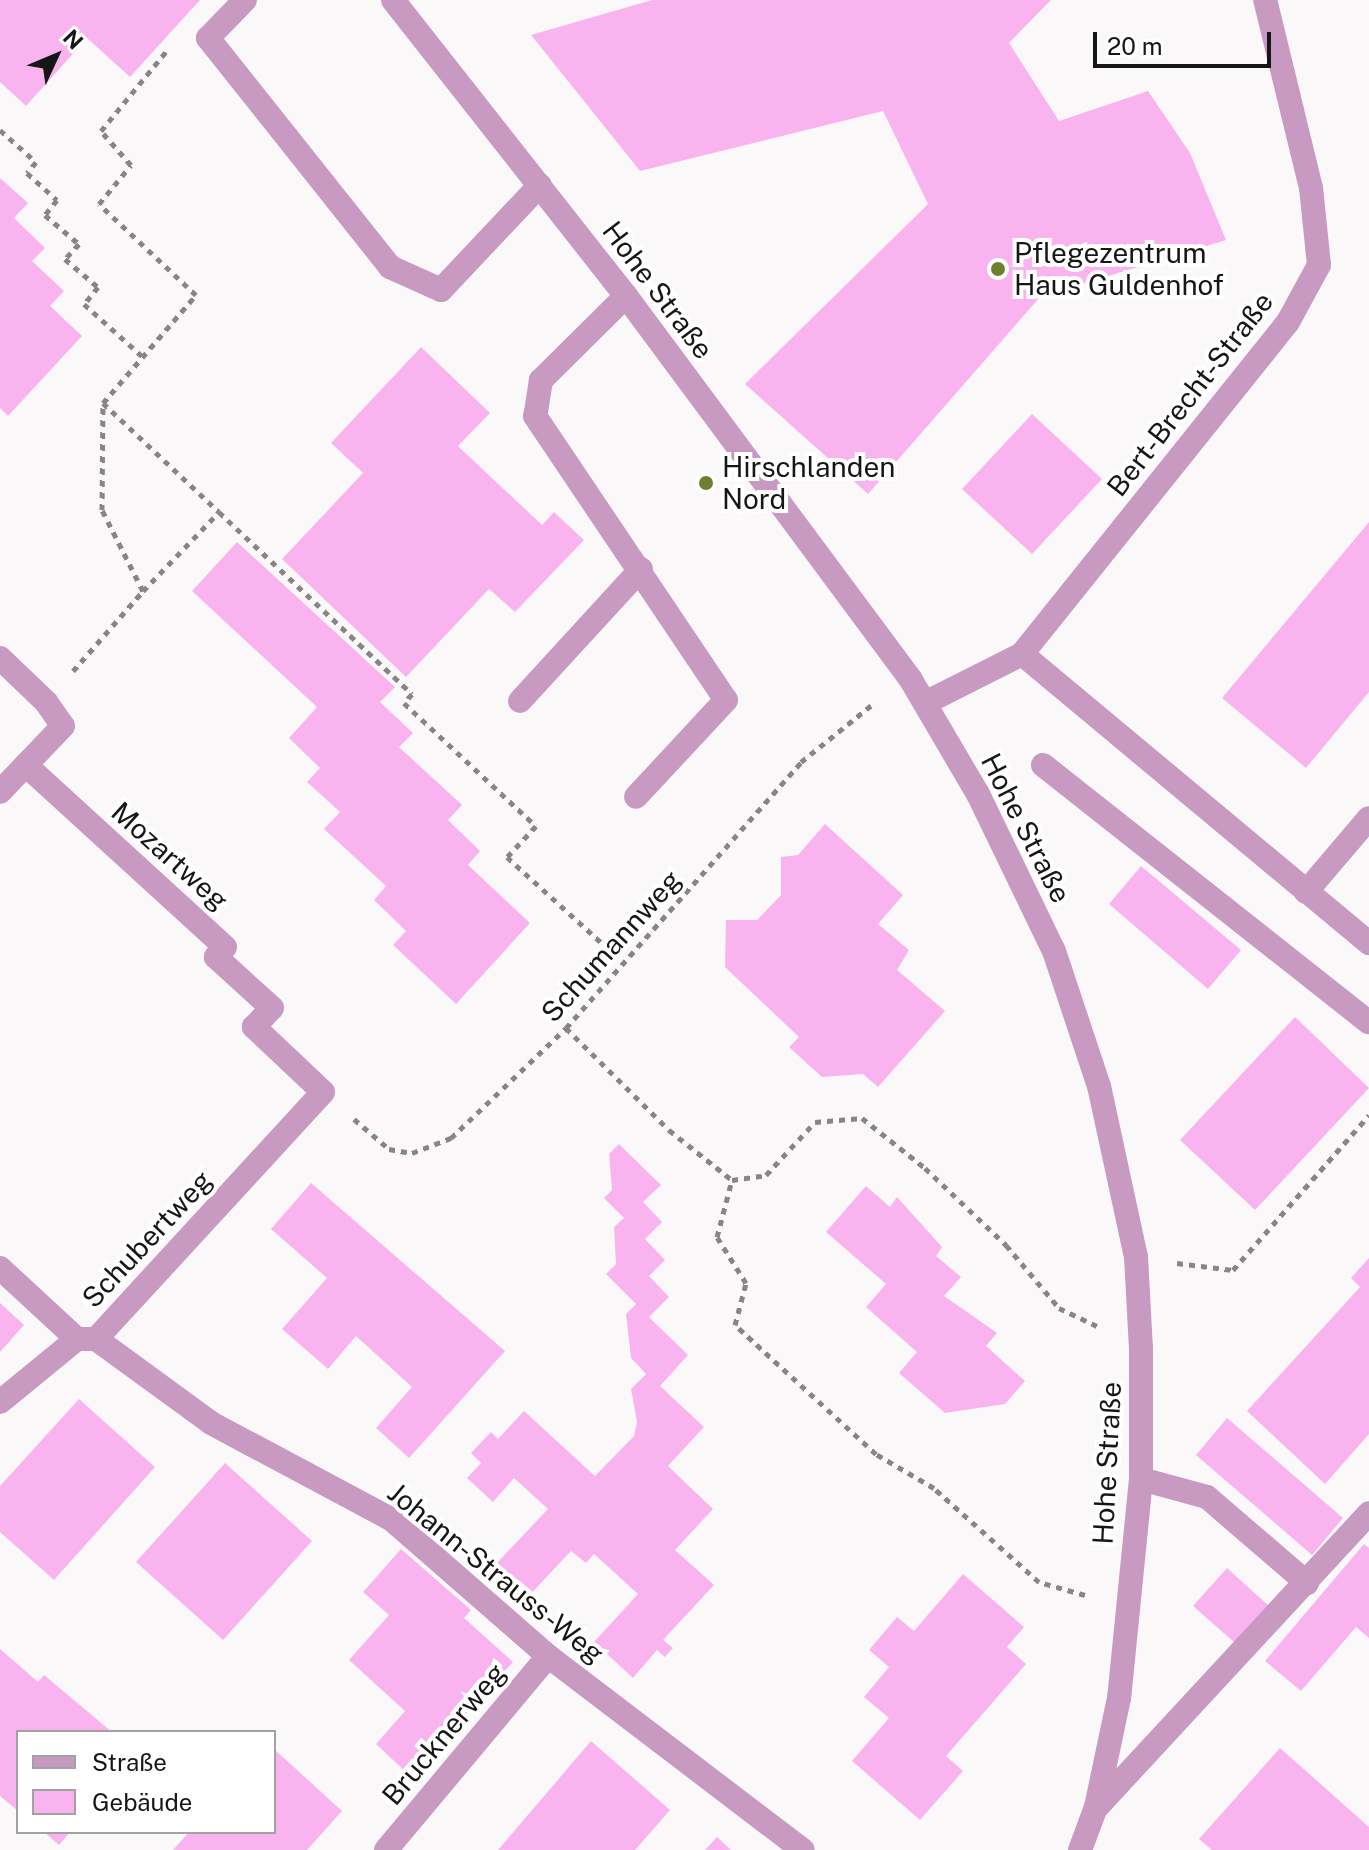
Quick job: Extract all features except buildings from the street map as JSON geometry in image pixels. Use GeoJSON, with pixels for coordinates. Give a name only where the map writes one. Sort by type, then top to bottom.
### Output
{"type":"FeatureCollection","features":[{"type":"Feature","properties":{"kind":"street"},"geometry":{"type":"LineString","coordinates":[[245,0],[208,38],[390,267],[441,290],[540,185]]}},
{"type":"Feature","properties":{"kind":"street","name":"Hohe Straße"},"geometry":{"type":"LineString","coordinates":[[393,0],[626,296],[911,680],[992,821],[1054,951],[1099,1086],[1136,1257],[1141,1348],[1141,1479],[1119,1698],[1096,1807],[1080,1850]]}},
{"type":"Feature","properties":{"kind":"street","name":"Bert-Brecht-Straße"},"geometry":{"type":"LineString","coordinates":[[1022,654],[1288,322],[1319,265],[1311,188],[1291,86],[1265,0]]}},
{"type":"Feature","properties":{"kind":"street"},"geometry":{"type":"LineString","coordinates":[[626,296],[541,380],[535,416],[567,472],[641,569],[726,700],[636,797]]}},
{"type":"Feature","properties":{"kind":"street"},"geometry":{"type":"LineString","coordinates":[[520,701],[641,569]]}},
{"type":"Feature","properties":{"kind":"street"},"geometry":{"type":"LineString","coordinates":[[925,703],[1022,654],[1369,943]]}},
{"type":"Feature","properties":{"kind":"street"},"geometry":{"type":"LineString","coordinates":[[0,658],[46,702],[63,726],[0,792]]}},
{"type":"Feature","properties":{"kind":"street","name":"Mozartweg"},"geometry":{"type":"LineString","coordinates":[[26,765],[225,947],[216,957],[272,1008],[254,1027],[323,1092]]}},
{"type":"Feature","properties":{"kind":"street"},"geometry":{"type":"LineString","coordinates":[[1043,765],[1369,1022]]}},
{"type":"Feature","properties":{"kind":"street"},"geometry":{"type":"LineString","coordinates":[[1306,892],[1369,818]]}},
{"type":"Feature","properties":{"kind":"street","name":"Schubertweg"},"geometry":{"type":"LineString","coordinates":[[0,1402],[86,1339],[323,1092]]}},
{"type":"Feature","properties":{"kind":"street","name":"Johann-Strauss-Weg"},"geometry":{"type":"LineString","coordinates":[[0,1268],[86,1339],[211,1423],[391,1519],[548,1656],[803,1850]]}},
{"type":"Feature","properties":{"kind":"street"},"geometry":{"type":"LineString","coordinates":[[1141,1479],[1207,1497],[1307,1583]]}},
{"type":"Feature","properties":{"kind":"street"},"geometry":{"type":"LineString","coordinates":[[1096,1807],[1369,1513]]}},
{"type":"Feature","properties":{"kind":"street","name":"Brucknerweg"},"geometry":{"type":"LineString","coordinates":[[386,1850],[548,1656]]}},
{"type":"Feature","properties":{"kind":"path"},"geometry":{"type":"LineString","coordinates":[[143,591],[102,510],[103,403],[196,295],[99,204],[131,165],[101,131],[170,47]]}},
{"type":"Feature","properties":{"kind":"path"},"geometry":{"type":"LineString","coordinates":[[0,130],[36,162],[27,173],[57,200],[45,215],[79,244],[65,259],[98,287],[84,304],[142,356]]}},
{"type":"Feature","properties":{"kind":"path"},"geometry":{"type":"LineString","coordinates":[[103,403],[412,694],[404,703],[536,826],[507,857],[625,964]]}},
{"type":"Feature","properties":{"kind":"path"},"geometry":{"type":"LineString","coordinates":[[46,702],[143,591],[219,512]]}},
{"type":"Feature","properties":{"kind":"path","name":"Schumannweg"},"geometry":{"type":"LineString","coordinates":[[323,1092],[389,1149],[412,1153],[451,1138],[566,1028],[801,762],[858,713],[911,680]]}},
{"type":"Feature","properties":{"kind":"path"},"geometry":{"type":"LineString","coordinates":[[566,1028],[669,1130],[732,1180],[766,1175],[815,1122],[862,1118],[995,1234],[1059,1308],[1141,1348]]}},
{"type":"Feature","properties":{"kind":"path"},"geometry":{"type":"LineString","coordinates":[[1136,1257],[1233,1270],[1369,1115]]}},
{"type":"Feature","properties":{"kind":"path"},"geometry":{"type":"LineString","coordinates":[[732,1180],[717,1237],[746,1283],[735,1325],[876,1454],[934,1488],[1039,1582],[1128,1607]]}},
{"type":"Feature","properties":{"kind":"place","name":"Pflegezentrum Haus Guldenhof"},"geometry":{"type":"Point","coordinates":[998,269]}},
{"type":"Feature","properties":{"kind":"place","name":"Hirschlanden Nord"},"geometry":{"type":"Point","coordinates":[706,483]}}]}
